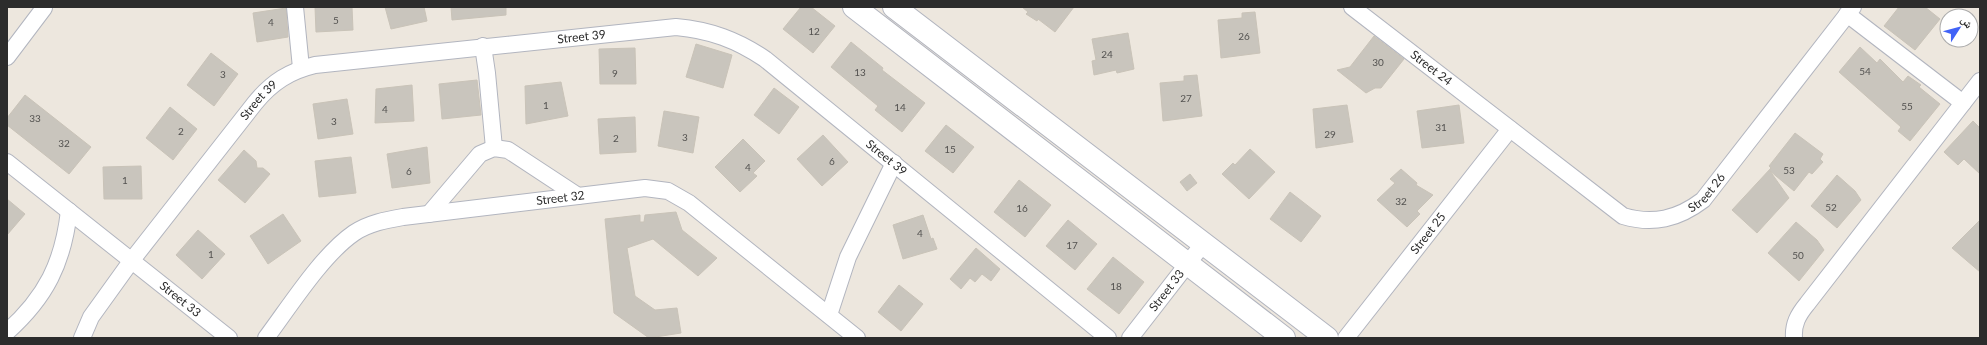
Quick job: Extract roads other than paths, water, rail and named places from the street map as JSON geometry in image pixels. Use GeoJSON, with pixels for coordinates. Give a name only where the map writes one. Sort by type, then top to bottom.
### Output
{"type":"FeatureCollection","features":[{"type":"Feature","properties":{"kind":"street"},"geometry":{"type":"LineString","coordinates":[[295,7],[302,68]]}},
{"type":"Feature","properties":{"kind":"street"},"geometry":{"type":"LineString","coordinates":[[854,7],[1284,338]]}},
{"type":"Feature","properties":{"kind":"street"},"geometry":{"type":"LineString","coordinates":[[894,7],[1327,338]]}},
{"type":"Feature","properties":{"kind":"street","name":"Street 24"},"geometry":{"type":"LineString","coordinates":[[1352,7],[1510,129]]}},
{"type":"Feature","properties":{"kind":"street"},"geometry":{"type":"LineString","coordinates":[[7,57],[44,8]]}},
{"type":"Feature","properties":{"kind":"street"},"geometry":{"type":"LineString","coordinates":[[1850,11],[1963,103]]}},
{"type":"Feature","properties":{"kind":"street","name":"Street 26"},"geometry":{"type":"LineString","coordinates":[[1510,129],[1623,216],[1644,220],[1660,220],[1676,216],[1690,210],[1703,200],[1714,188],[1850,11]]}},
{"type":"Feature","properties":{"kind":"street","name":"Street 39"},"geometry":{"type":"LineString","coordinates":[[82,338],[91,317],[132,260],[260,97],[279,79],[302,68],[315,65],[665,27],[691,28],[712,33],[737,42],[764,59],[1108,338]]}},
{"type":"Feature","properties":{"kind":"street"},"geometry":{"type":"LineString","coordinates":[[483,46],[494,148]]}},
{"type":"Feature","properties":{"kind":"street"},"geometry":{"type":"LineString","coordinates":[[1794,338],[1794,329],[1797,317],[1806,304],[1980,81]]}},
{"type":"Feature","properties":{"kind":"street","name":"Street 25"},"geometry":{"type":"LineString","coordinates":[[1346,338],[1510,129]]}},
{"type":"Feature","properties":{"kind":"street"},"geometry":{"type":"LineString","coordinates":[[429,214],[480,154],[494,148],[508,150],[578,196]]}},
{"type":"Feature","properties":{"kind":"street","name":"Street 33"},"geometry":{"type":"LineString","coordinates":[[7,162],[229,338]]}},
{"type":"Feature","properties":{"kind":"street"},"geometry":{"type":"LineString","coordinates":[[829,315],[848,257],[894,164]]}},
{"type":"Feature","properties":{"kind":"street","name":"Street 32"},"geometry":{"type":"LineString","coordinates":[[266,338],[330,254],[355,232],[376,223],[386,220],[429,214],[645,188],[657,188],[674,194],[688,203],[857,338]]}},
{"type":"Feature","properties":{"kind":"street"},"geometry":{"type":"LineString","coordinates":[[7,332],[37,301],[50,281],[60,259],[66,235],[69,211]]}},
{"type":"Feature","properties":{"kind":"street","name":"Street 33"},"geometry":{"type":"LineString","coordinates":[[1130,338],[1203,244]]}}]}
